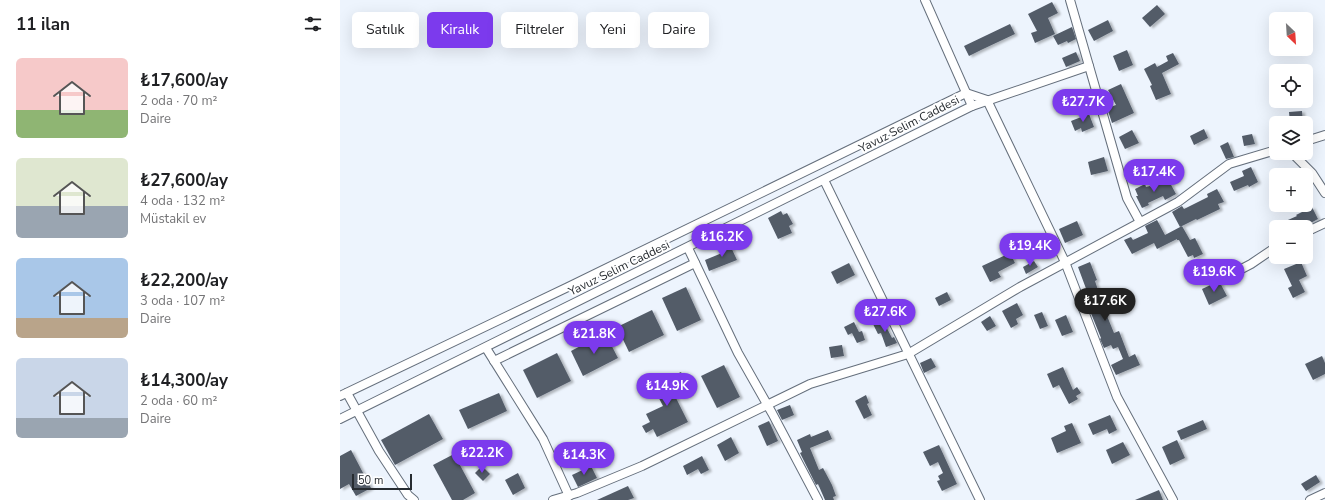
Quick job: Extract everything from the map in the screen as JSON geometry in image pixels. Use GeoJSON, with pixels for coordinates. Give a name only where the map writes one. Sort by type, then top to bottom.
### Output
{"type":"FeatureCollection","features":[{"type":"Feature","properties":{"kind":"street"},"geometry":{"type":"LineString","coordinates":[[925,0],[972,106]]}},
{"type":"Feature","properties":{"kind":"street"},"geometry":{"type":"LineString","coordinates":[[1070,0],[1127,198],[1140,222]]}},
{"type":"Feature","properties":{"kind":"street","name":"Yavuz Selim Caddesi"},"geometry":{"type":"LineString","coordinates":[[340,419],[688,248],[972,106],[1089,66]]}},
{"type":"Feature","properties":{"kind":"street"},"geometry":{"type":"LineString","coordinates":[[966,93],[987,100],[1065,262],[1117,397],[1173,500]]}},
{"type":"Feature","properties":{"kind":"street","name":"Yavuz Selim Caddesi"},"geometry":{"type":"LineString","coordinates":[[344,395],[966,93]]}},
{"type":"Feature","properties":{"kind":"street"},"geometry":{"type":"LineString","coordinates":[[1313,139],[1325,135]]}},
{"type":"Feature","properties":{"kind":"street"},"geometry":{"type":"LineString","coordinates":[[553,500],[569,496],[642,466],[810,384],[908,354],[1065,262],[1178,202],[1229,164],[1269,152]]}},
{"type":"Feature","properties":{"kind":"street"},"geometry":{"type":"LineString","coordinates":[[1299,160],[1312,173],[1325,193]]}},
{"type":"Feature","properties":{"kind":"street"},"geometry":{"type":"LineString","coordinates":[[824,180],[980,500]]}},
{"type":"Feature","properties":{"kind":"street"},"geometry":{"type":"LineString","coordinates":[[1313,229],[1325,223]]}},
{"type":"Feature","properties":{"kind":"street"},"geometry":{"type":"LineString","coordinates":[[688,248],[738,353],[818,500]]}},
{"type":"Feature","properties":{"kind":"street"},"geometry":{"type":"LineString","coordinates":[[1228,276],[1251,264],[1269,252]]}},
{"type":"Feature","properties":{"kind":"street"},"geometry":{"type":"LineString","coordinates":[[494,361],[695,263]]}},
{"type":"Feature","properties":{"kind":"street"},"geometry":{"type":"LineString","coordinates":[[486,348],[543,439],[569,496]]}},
{"type":"Feature","properties":{"kind":"street"},"geometry":{"type":"LineString","coordinates":[[344,395],[357,411],[379,451],[408,495],[414,500]]}},
{"type":"Feature","properties":{"kind":"street"},"geometry":{"type":"LineString","coordinates":[[1310,500],[1325,493]]}},
{"type":"Feature","properties":{"kind":"building"},"geometry":{"type":"Polygon","coordinates":[[[1052,2],[1058,13],[1048,18],[1055,34],[1035,43],[1031,33],[1037,31],[1028,14],[1052,2]]]}},
{"type":"Feature","properties":{"kind":"building"},"geometry":{"type":"Polygon","coordinates":[[[1157,5],[1165,14],[1150,27],[1142,18],[1157,5]]]}},
{"type":"Feature","properties":{"kind":"building"},"geometry":{"type":"Polygon","coordinates":[[[1108,20],[1113,31],[1094,41],[1088,30],[1108,20]]]}},
{"type":"Feature","properties":{"kind":"building"},"geometry":{"type":"Polygon","coordinates":[[[1010,24],[1015,34],[969,56],[964,46],[1010,24]]]}},
{"type":"Feature","properties":{"kind":"building"},"geometry":{"type":"Polygon","coordinates":[[[1072,27],[1076,39],[1068,43],[1067,41],[1058,45],[1053,36],[1072,27]]]}},
{"type":"Feature","properties":{"kind":"building"},"geometry":{"type":"Polygon","coordinates":[[[1127,50],[1133,65],[1119,71],[1113,56],[1127,50]]]}},
{"type":"Feature","properties":{"kind":"building"},"geometry":{"type":"Polygon","coordinates":[[[1076,52],[1080,61],[1066,67],[1062,58],[1076,52]]]}},
{"type":"Feature","properties":{"kind":"building"},"geometry":{"type":"Polygon","coordinates":[[[1173,53],[1179,64],[1162,73],[1171,94],[1156,100],[1150,86],[1152,85],[1144,69],[1155,63],[1157,67],[1168,61],[1166,56],[1173,53]]]}},
{"type":"Feature","properties":{"kind":"building"},"geometry":{"type":"Polygon","coordinates":[[[1121,84],[1134,113],[1112,123],[1107,108],[1116,105],[1108,90],[1121,84]]]}},
{"type":"Feature","properties":{"kind":"building"},"geometry":{"type":"Polygon","coordinates":[[[1302,111],[1302,116],[1289,116],[1289,112],[1302,111]]]}},
{"type":"Feature","properties":{"kind":"building"},"geometry":{"type":"Polygon","coordinates":[[[1089,114],[1094,127],[1082,132],[1081,128],[1075,131],[1071,121],[1089,114]]]}},
{"type":"Feature","properties":{"kind":"building"},"geometry":{"type":"Polygon","coordinates":[[[1204,129],[1208,138],[1194,145],[1190,136],[1204,129]]]}},
{"type":"Feature","properties":{"kind":"building"},"geometry":{"type":"Polygon","coordinates":[[[1132,130],[1139,143],[1125,149],[1119,137],[1132,130]]]}},
{"type":"Feature","properties":{"kind":"building"},"geometry":{"type":"Polygon","coordinates":[[[1252,134],[1255,144],[1244,146],[1242,136],[1252,134]]]}},
{"type":"Feature","properties":{"kind":"building"},"geometry":{"type":"Polygon","coordinates":[[[1228,142],[1234,157],[1226,159],[1220,146],[1228,142]]]}},
{"type":"Feature","properties":{"kind":"building"},"geometry":{"type":"Polygon","coordinates":[[[1104,157],[1108,171],[1091,175],[1088,162],[1104,157]]]}},
{"type":"Feature","properties":{"kind":"building"},"geometry":{"type":"Polygon","coordinates":[[[1251,167],[1258,182],[1249,187],[1248,185],[1234,191],[1230,182],[1244,176],[1242,171],[1251,167]]]}},
{"type":"Feature","properties":{"kind":"building"},"geometry":{"type":"Polygon","coordinates":[[[1164,181],[1167,185],[1170,183],[1176,194],[1165,200],[1163,196],[1148,203],[1149,205],[1142,208],[1136,196],[1138,196],[1135,189],[1145,184],[1146,187],[1151,187],[1164,181]]]}},
{"type":"Feature","properties":{"kind":"building"},"geometry":{"type":"Polygon","coordinates":[[[1217,189],[1224,202],[1218,204],[1220,209],[1180,227],[1172,212],[1182,206],[1184,209],[1208,197],[1207,194],[1217,189]]]}},
{"type":"Feature","properties":{"kind":"building"},"geometry":{"type":"Polygon","coordinates":[[[1313,209],[1318,219],[1313,222],[1313,220],[1288,220],[1297,216],[1296,215],[1302,212],[1313,212],[1313,209]]]}},
{"type":"Feature","properties":{"kind":"building"},"geometry":{"type":"Polygon","coordinates":[[[781,211],[783,215],[787,213],[793,224],[789,226],[792,233],[778,239],[768,218],[781,211]]]}},
{"type":"Feature","properties":{"kind":"building"},"geometry":{"type":"Polygon","coordinates":[[[1157,220],[1165,235],[1182,226],[1190,240],[1195,238],[1203,254],[1194,258],[1193,255],[1188,257],[1177,239],[1157,249],[1154,243],[1132,254],[1124,240],[1131,237],[1133,240],[1148,233],[1145,226],[1157,220]]]}},
{"type":"Feature","properties":{"kind":"building"},"geometry":{"type":"Polygon","coordinates":[[[1077,221],[1083,235],[1065,243],[1059,229],[1077,221]]]}},
{"type":"Feature","properties":{"kind":"building"},"geometry":{"type":"Polygon","coordinates":[[[729,243],[737,260],[709,271],[705,260],[722,253],[719,247],[729,243]]]}},
{"type":"Feature","properties":{"kind":"building"},"geometry":{"type":"Polygon","coordinates":[[[1010,253],[1015,263],[998,272],[1001,277],[990,282],[982,266],[1010,253]]]}},
{"type":"Feature","properties":{"kind":"building"},"geometry":{"type":"Polygon","coordinates":[[[1034,261],[1038,267],[1026,274],[1023,267],[1034,261]]]}},
{"type":"Feature","properties":{"kind":"building"},"geometry":{"type":"Polygon","coordinates":[[[1090,262],[1097,280],[1095,281],[1105,311],[1114,333],[1119,331],[1129,357],[1135,354],[1140,365],[1116,375],[1111,365],[1123,359],[1118,347],[1113,349],[1111,345],[1104,348],[1084,296],[1088,294],[1078,267],[1090,262]]]}},
{"type":"Feature","properties":{"kind":"building"},"geometry":{"type":"Polygon","coordinates":[[[849,263],[855,275],[837,284],[831,272],[849,263]]]}},
{"type":"Feature","properties":{"kind":"building"},"geometry":{"type":"Polygon","coordinates":[[[1296,264],[1302,264],[1307,276],[1299,280],[1305,292],[1293,298],[1288,288],[1292,286],[1284,269],[1296,264]]]}},
{"type":"Feature","properties":{"kind":"building"},"geometry":{"type":"Polygon","coordinates":[[[1219,281],[1227,296],[1209,305],[1202,289],[1219,281]]]}},
{"type":"Feature","properties":{"kind":"building"},"geometry":{"type":"Polygon","coordinates":[[[686,287],[701,320],[677,331],[662,298],[686,287]]]}},
{"type":"Feature","properties":{"kind":"building"},"geometry":{"type":"Polygon","coordinates":[[[947,292],[951,300],[939,306],[935,298],[947,292]]]}},
{"type":"Feature","properties":{"kind":"building"},"geometry":{"type":"Polygon","coordinates":[[[1017,303],[1023,315],[1016,319],[1018,324],[1011,328],[1002,311],[1017,303]]]}},
{"type":"Feature","properties":{"kind":"building"},"geometry":{"type":"Polygon","coordinates":[[[652,310],[664,335],[629,352],[617,327],[652,310]]]}},
{"type":"Feature","properties":{"kind":"building"},"geometry":{"type":"Polygon","coordinates":[[[1042,312],[1048,326],[1040,329],[1034,315],[1042,312]]]}},
{"type":"Feature","properties":{"kind":"building"},"geometry":{"type":"Polygon","coordinates":[[[1066,315],[1073,332],[1062,336],[1055,320],[1066,315]]]}},
{"type":"Feature","properties":{"kind":"building"},"geometry":{"type":"Polygon","coordinates":[[[990,316],[996,326],[987,331],[981,322],[990,316]]]}},
{"type":"Feature","properties":{"kind":"building"},"geometry":{"type":"Polygon","coordinates":[[[882,319],[892,338],[894,337],[897,343],[886,347],[881,333],[878,334],[873,324],[882,319]]]}},
{"type":"Feature","properties":{"kind":"building"},"geometry":{"type":"Polygon","coordinates":[[[854,322],[859,332],[862,331],[865,340],[857,343],[852,333],[848,335],[844,327],[854,322]]]}},
{"type":"Feature","properties":{"kind":"building"},"geometry":{"type":"Polygon","coordinates":[[[605,333],[618,358],[583,376],[571,351],[605,333]]]}},
{"type":"Feature","properties":{"kind":"building"},"geometry":{"type":"Polygon","coordinates":[[[842,345],[844,356],[831,358],[829,347],[842,345]]]}},
{"type":"Feature","properties":{"kind":"building"},"geometry":{"type":"Polygon","coordinates":[[[557,353],[571,381],[537,398],[523,370],[557,353]]]}},
{"type":"Feature","properties":{"kind":"building"},"geometry":{"type":"Polygon","coordinates":[[[1322,356],[1325,363],[1325,374],[1313,380],[1305,364],[1322,356]]]}},
{"type":"Feature","properties":{"kind":"building"},"geometry":{"type":"Polygon","coordinates":[[[931,358],[936,367],[924,373],[920,363],[931,358]]]}},
{"type":"Feature","properties":{"kind":"building"},"geometry":{"type":"Polygon","coordinates":[[[724,365],[740,397],[717,408],[701,376],[724,365]]]}},
{"type":"Feature","properties":{"kind":"building"},"geometry":{"type":"Polygon","coordinates":[[[1063,367],[1073,390],[1077,387],[1081,393],[1076,396],[1078,399],[1069,404],[1059,385],[1053,388],[1047,374],[1063,367]]]}},
{"type":"Feature","properties":{"kind":"building"},"geometry":{"type":"Polygon","coordinates":[[[681,372],[687,385],[673,392],[688,422],[657,437],[653,429],[646,433],[642,426],[650,422],[646,414],[663,406],[652,385],[681,372]]]}},
{"type":"Feature","properties":{"kind":"building"},"geometry":{"type":"Polygon","coordinates":[[[499,393],[507,411],[468,429],[459,410],[499,393]]]}},
{"type":"Feature","properties":{"kind":"building"},"geometry":{"type":"Polygon","coordinates":[[[866,395],[869,403],[867,404],[872,415],[864,419],[855,401],[866,395]]]}},
{"type":"Feature","properties":{"kind":"building"},"geometry":{"type":"Polygon","coordinates":[[[790,405],[794,415],[782,420],[777,410],[790,405]]]}},
{"type":"Feature","properties":{"kind":"building"},"geometry":{"type":"Polygon","coordinates":[[[429,414],[443,439],[395,465],[381,440],[429,414]]]}},
{"type":"Feature","properties":{"kind":"building"},"geometry":{"type":"Polygon","coordinates":[[[1110,415],[1117,430],[1109,434],[1107,429],[1093,435],[1088,424],[1110,415]]]}},
{"type":"Feature","properties":{"kind":"building"},"geometry":{"type":"Polygon","coordinates":[[[1203,420],[1207,429],[1181,440],[1177,431],[1203,420]]]}},
{"type":"Feature","properties":{"kind":"building"},"geometry":{"type":"Polygon","coordinates":[[[769,421],[778,441],[767,446],[758,426],[769,421]]]}},
{"type":"Feature","properties":{"kind":"building"},"geometry":{"type":"Polygon","coordinates":[[[1072,423],[1081,443],[1057,453],[1051,438],[1066,431],[1064,426],[1072,423]]]}},
{"type":"Feature","properties":{"kind":"building"},"geometry":{"type":"Polygon","coordinates":[[[828,430],[832,439],[810,448],[819,470],[823,468],[832,485],[836,496],[833,497],[834,500],[825,500],[818,484],[816,485],[800,453],[802,452],[797,440],[810,434],[811,437],[828,430]]]}},
{"type":"Feature","properties":{"kind":"building"},"geometry":{"type":"Polygon","coordinates":[[[731,437],[739,453],[725,461],[717,445],[731,437]]]}},
{"type":"Feature","properties":{"kind":"building"},"geometry":{"type":"Polygon","coordinates":[[[1177,440],[1185,458],[1170,465],[1162,447],[1177,440]]]}},
{"type":"Feature","properties":{"kind":"building"},"geometry":{"type":"Polygon","coordinates":[[[1123,442],[1130,455],[1112,464],[1106,450],[1123,442]]]}},
{"type":"Feature","properties":{"kind":"building"},"geometry":{"type":"Polygon","coordinates":[[[939,445],[957,484],[942,491],[937,481],[940,480],[938,476],[943,473],[938,462],[930,466],[923,452],[939,445]]]}},
{"type":"Feature","properties":{"kind":"building"},"geometry":{"type":"Polygon","coordinates":[[[351,450],[371,488],[356,496],[349,484],[340,489],[340,456],[351,450]]]}},
{"type":"Feature","properties":{"kind":"building"},"geometry":{"type":"Polygon","coordinates":[[[454,454],[475,493],[463,500],[452,500],[433,465],[454,454]]]}},
{"type":"Feature","properties":{"kind":"building"},"geometry":{"type":"Polygon","coordinates":[[[702,456],[709,470],[701,474],[698,469],[687,475],[683,466],[702,456]]]}},
{"type":"Feature","properties":{"kind":"building"},"geometry":{"type":"Polygon","coordinates":[[[482,466],[490,474],[483,481],[475,473],[482,466]]]}},
{"type":"Feature","properties":{"kind":"building"},"geometry":{"type":"Polygon","coordinates":[[[591,466],[597,478],[578,487],[572,475],[591,466]]]}},
{"type":"Feature","properties":{"kind":"building"},"geometry":{"type":"Polygon","coordinates":[[[518,473],[525,488],[513,495],[505,480],[518,473]]]}},
{"type":"Feature","properties":{"kind":"building"},"geometry":{"type":"Polygon","coordinates":[[[1316,475],[1320,482],[1306,491],[1301,484],[1316,475]]]}},
{"type":"Feature","properties":{"kind":"building"},"geometry":{"type":"Polygon","coordinates":[[[628,486],[634,498],[628,500],[597,500],[628,486]]]}},
{"type":"Feature","properties":{"kind":"building"},"geometry":{"type":"Polygon","coordinates":[[[1159,490],[1163,500],[1135,500],[1159,490]]]}}]}
